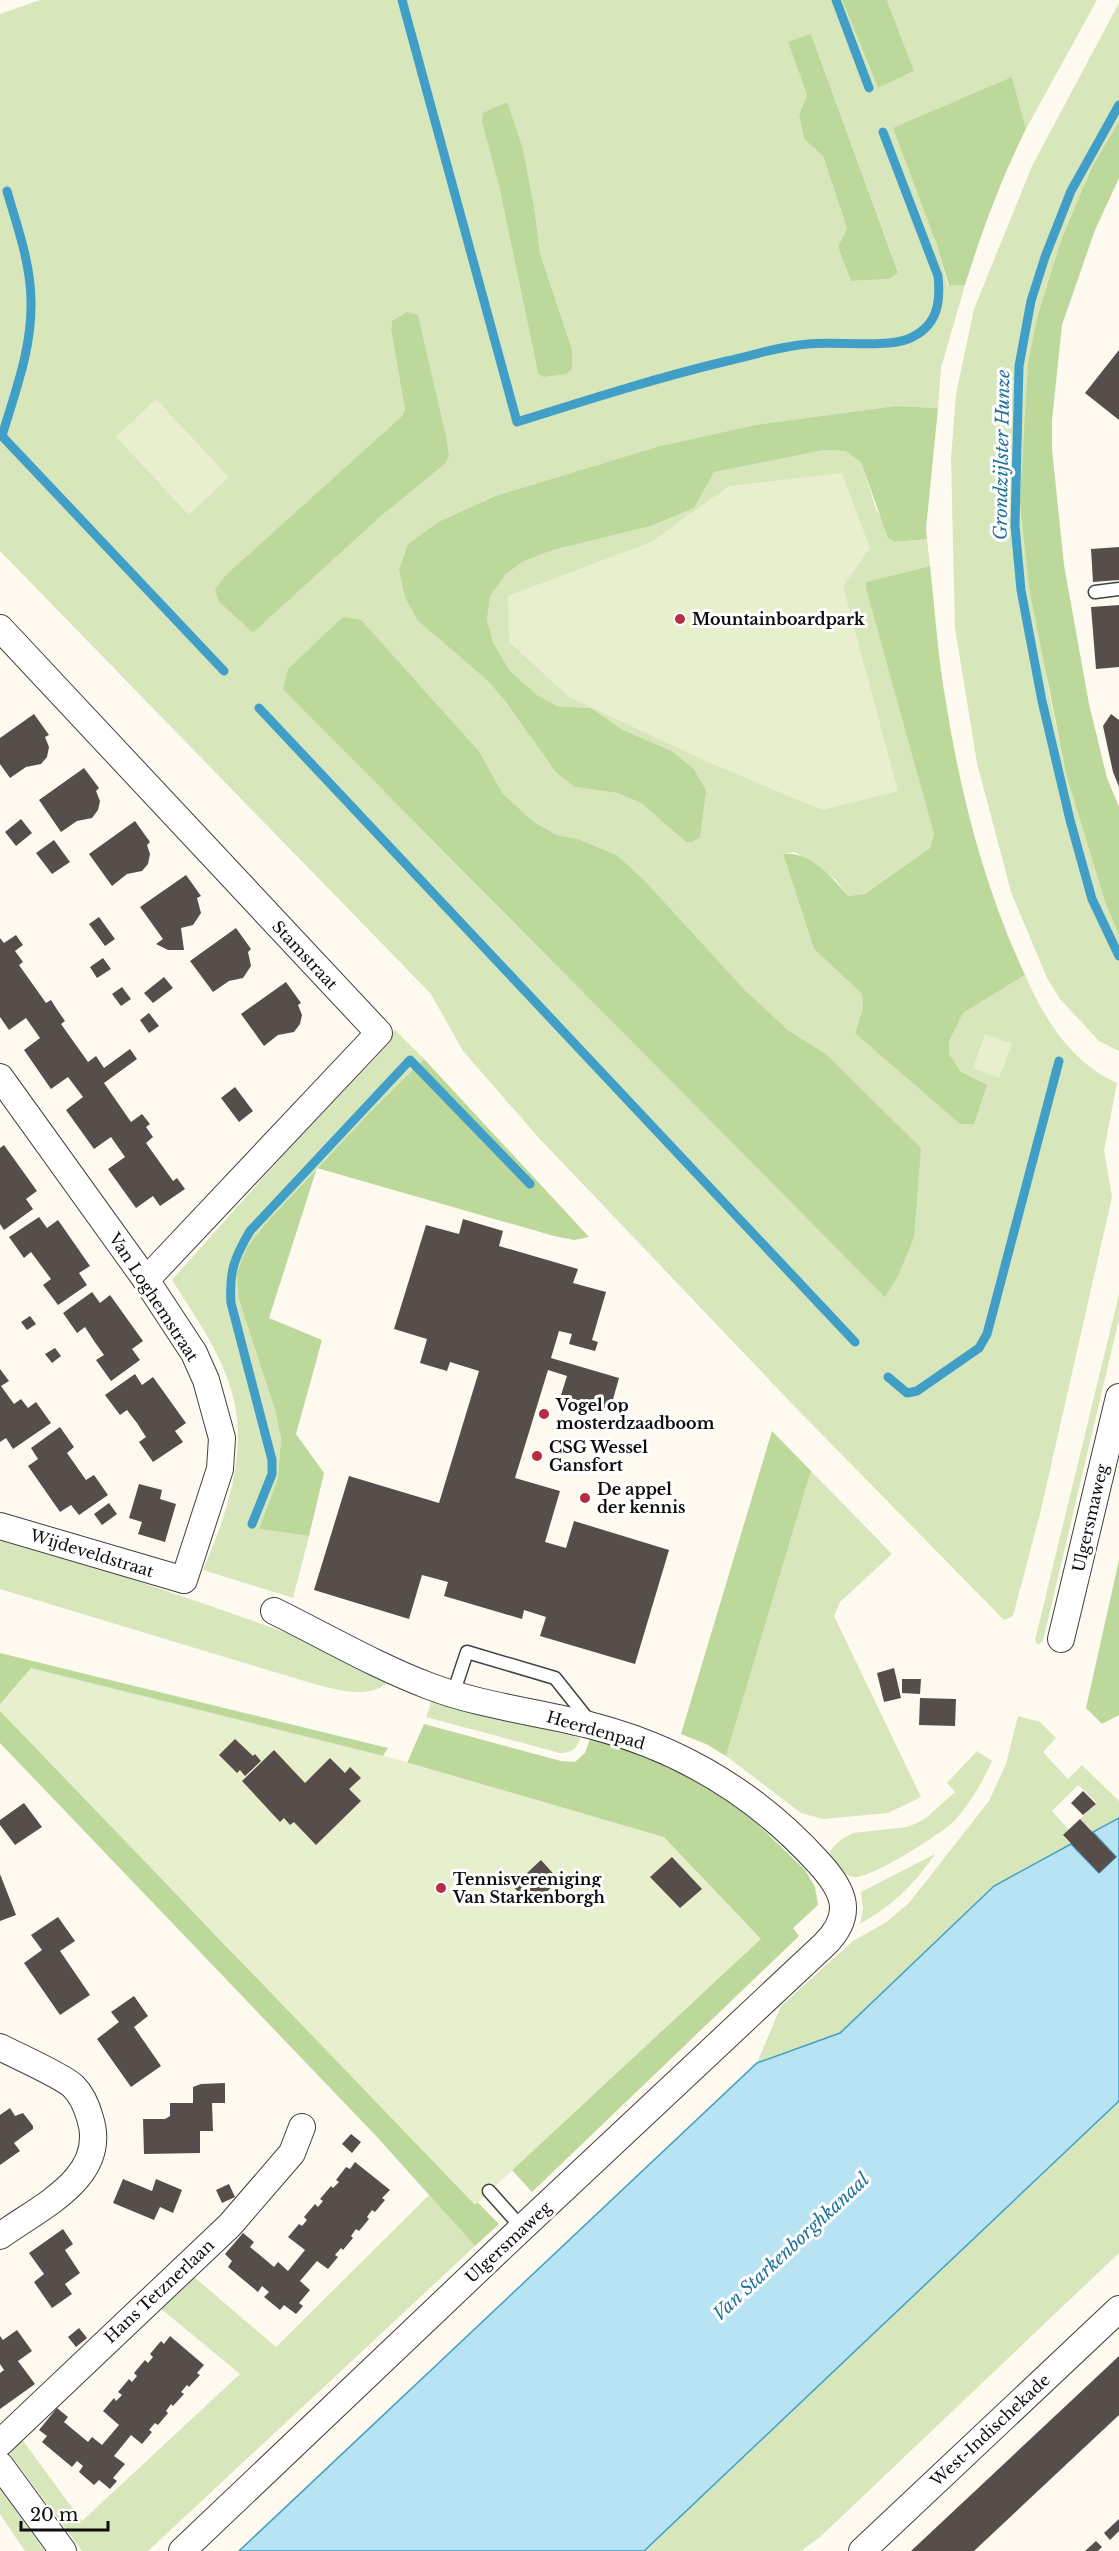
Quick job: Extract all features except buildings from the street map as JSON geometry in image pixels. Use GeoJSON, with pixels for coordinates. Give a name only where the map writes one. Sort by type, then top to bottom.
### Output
{"type":"FeatureCollection","features":[{"type":"Feature","properties":{"kind":"street","name":"Stamstraat"},"geometry":{"type":"LineString","coordinates":[[0,628],[379,1033],[146,1280]]}},
{"type":"Feature","properties":{"kind":"street","name":"Van Loghemstraat"},"geometry":{"type":"LineString","coordinates":[[0,1077],[146,1280],[194,1353],[206,1380],[222,1438],[220,1469],[184,1580]]}},
{"type":"Feature","properties":{"kind":"street","name":"Ulgersmaweg"},"geometry":{"type":"LineString","coordinates":[[1061,1640],[1119,1397]]}},
{"type":"Feature","properties":{"kind":"street","name":"Wijdeveldstraat"},"geometry":{"type":"LineString","coordinates":[[0,1526],[184,1580]]}},
{"type":"Feature","properties":{"kind":"street","name":"Heerdenpad"},"geometry":{"type":"LineString","coordinates":[[274,1611],[429,1686],[453,1694],[634,1738],[707,1771],[739,1791],[784,1827],[836,1883],[842,1896],[843,1909],[841,1923],[835,1935]]}},
{"type":"Feature","properties":{"kind":"street","name":"Ulgersmaweg"},"geometry":{"type":"LineString","coordinates":[[182,2551],[835,1935]]}},
{"type":"Feature","properties":{"kind":"street"},"geometry":{"type":"LineString","coordinates":[[0,2047],[72,2086],[86,2104],[93,2127],[93,2153],[78,2181],[0,2235]]}},
{"type":"Feature","properties":{"kind":"street","name":"Hans Tetznerlaan"},"geometry":{"type":"LineString","coordinates":[[0,2443],[230,2225],[292,2153],[302,2127]]}},
{"type":"Feature","properties":{"kind":"street","name":"West-Indischekade"},"geometry":{"type":"LineString","coordinates":[[862,2551],[1119,2310]]}},
{"type":"Feature","properties":{"kind":"street"},"geometry":{"type":"LineString","coordinates":[[0,2465],[63,2551]]}},
{"type":"Feature","properties":{"kind":"lane"},"geometry":{"type":"LineString","coordinates":[[1095,592],[1119,589]]}},
{"type":"Feature","properties":{"kind":"lane"},"geometry":{"type":"LineString","coordinates":[[453,1694],[467,1652],[555,1678],[592,1726]]}},
{"type":"Feature","properties":{"kind":"lane"},"geometry":{"type":"LineString","coordinates":[[489,2191],[522,2228]]}},
{"type":"Feature","properties":{"kind":"green space"},"geometry":{"type":"Polygon","coordinates":[[[40,0],[842,0],[878,88],[914,71],[887,0],[1097,0],[1026,129],[1012,77],[937,245],[948,286],[965,285],[941,368],[938,408],[895,406],[755,425],[660,446],[495,496],[438,522],[408,544],[418,621],[487,680],[575,787],[617,793],[641,803],[686,842],[670,750],[623,730],[591,708],[557,706],[537,695],[510,671],[493,642],[487,620],[490,597],[505,575],[522,562],[553,550],[651,526],[694,508],[713,472],[824,450],[845,451],[861,461],[876,509],[895,542],[927,539],[930,566],[867,582],[934,834],[930,848],[863,894],[848,896],[835,879],[795,852],[783,854],[814,949],[862,994],[863,1008],[855,1033],[961,1072],[949,1054],[949,1042],[963,1013],[1025,975],[1041,1008],[1061,1038],[1086,1064],[1117,1083],[1104,1150],[1112,1197],[1040,1514],[1013,1616],[1004,1620],[797,1409],[538,1137],[463,1051],[431,994],[0,551],[0,14],[40,0]],[[811,34],[807,94],[799,115],[804,139],[823,156],[847,228],[838,247],[851,281],[890,279],[898,271],[811,34]],[[482,122],[499,186],[538,373],[543,377],[572,349],[540,253],[523,149],[482,122]],[[418,315],[392,321],[391,330],[405,410],[401,417],[227,575],[219,602],[253,633],[380,517],[445,464],[445,431],[418,315]],[[288,669],[919,1156],[920,1148],[826,1054],[788,1030],[744,989],[644,880],[617,855],[578,839],[557,835],[534,822],[503,794],[479,751],[417,682],[288,669]]]}},
{"type":"Feature","properties":{"kind":"green space"},"geometry":{"type":"Polygon","coordinates":[[[842,0],[887,0],[914,71],[878,88],[842,0]]]}},
{"type":"Feature","properties":{"kind":"green space"},"geometry":{"type":"Polygon","coordinates":[[[1119,3],[1119,121],[1092,167],[1061,240],[1038,314],[1020,503],[1049,693],[1066,774],[1106,905],[1119,935],[1119,1051],[1099,1041],[1060,999],[1047,978],[1011,892],[977,763],[955,628],[951,459],[956,394],[974,309],[1032,166],[1119,3]]]}},
{"type":"Feature","properties":{"kind":"green space"},"geometry":{"type":"Polygon","coordinates":[[[811,34],[898,272],[890,279],[851,281],[838,247],[847,228],[823,156],[804,139],[799,115],[807,94],[788,42],[811,34]]]}},
{"type":"Feature","properties":{"kind":"green space"},"geometry":{"type":"Polygon","coordinates":[[[1012,77],[1026,129],[992,206],[965,285],[949,286],[937,245],[893,128],[1012,77]]]}},
{"type":"Feature","properties":{"kind":"green space"},"geometry":{"type":"Polygon","coordinates":[[[507,102],[523,149],[540,253],[572,349],[572,369],[566,374],[543,377],[538,373],[499,186],[482,122],[483,113],[507,102]]]}},
{"type":"Feature","properties":{"kind":"green space"},"geometry":{"type":"Polygon","coordinates":[[[1119,121],[1119,178],[1095,230],[1062,325],[1052,420],[1052,449],[1064,565],[1089,704],[1107,778],[1119,807],[1119,935],[1106,905],[1066,774],[1029,587],[1020,503],[1028,363],[1038,314],[1061,240],[1092,167],[1119,121]]]}},
{"type":"Feature","properties":{"kind":"green space"},"geometry":{"type":"Polygon","coordinates":[[[407,312],[418,315],[449,456],[445,464],[380,517],[253,633],[219,602],[215,589],[226,575],[401,417],[405,410],[391,330],[392,321],[407,312]]]}},
{"type":"Feature","properties":{"kind":"green space"},"geometry":{"type":"Polygon","coordinates":[[[156,399],[229,477],[189,515],[116,437],[156,399]]]}},
{"type":"Feature","properties":{"kind":"green space"},"geometry":{"type":"Polygon","coordinates":[[[895,406],[938,408],[926,529],[927,539],[895,542],[888,538],[861,462],[845,451],[824,450],[714,472],[694,508],[651,526],[553,550],[522,562],[505,575],[490,597],[487,620],[493,642],[510,671],[537,695],[557,706],[591,708],[623,730],[670,750],[694,769],[706,791],[700,837],[692,842],[686,842],[641,803],[617,793],[575,787],[556,772],[508,705],[487,680],[418,621],[405,597],[399,570],[408,544],[438,522],[495,496],[660,446],[755,425],[895,406]]]}},
{"type":"Feature","properties":{"kind":"green space","name":"Mountainboardpark"},"geometry":{"type":"Polygon","coordinates":[[[842,473],[870,548],[843,586],[898,791],[822,810],[710,763],[569,697],[509,642],[508,596],[651,542],[729,486],[842,473]]]}},
{"type":"Feature","properties":{"kind":"green space"},"geometry":{"type":"Polygon","coordinates":[[[930,566],[943,686],[967,808],[986,876],[1025,975],[963,1013],[949,1042],[949,1054],[961,1072],[987,1085],[974,1124],[960,1124],[855,1033],[863,1008],[862,994],[814,949],[783,854],[793,854],[811,861],[828,874],[848,896],[864,894],[930,848],[934,834],[866,582],[930,566]]]}},
{"type":"Feature","properties":{"kind":"green space"},"geometry":{"type":"Polygon","coordinates":[[[343,617],[361,620],[479,751],[503,794],[534,822],[557,835],[578,839],[617,855],[644,880],[744,989],[788,1030],[826,1054],[921,1148],[914,1237],[898,1276],[885,1297],[283,689],[288,669],[343,617]]]}},
{"type":"Feature","properties":{"kind":"green space"},"geometry":{"type":"Polygon","coordinates":[[[395,1030],[424,1059],[372,1110],[266,1223],[247,1247],[239,1300],[275,1410],[281,1439],[278,1478],[259,1529],[309,1536],[293,1598],[203,1570],[220,1528],[233,1484],[238,1438],[237,1416],[232,1393],[221,1363],[206,1334],[172,1280],[395,1030]]]}},
{"type":"Feature","properties":{"kind":"green space"},"geometry":{"type":"Polygon","coordinates":[[[985,1034],[1012,1044],[999,1078],[973,1068],[985,1034]]]}},
{"type":"Feature","properties":{"kind":"green space"},"geometry":{"type":"Polygon","coordinates":[[[424,1059],[589,1237],[574,1240],[554,1236],[317,1168],[424,1059]]]}},
{"type":"Feature","properties":{"kind":"green space"},"geometry":{"type":"Polygon","coordinates":[[[317,1169],[269,1318],[322,1340],[296,1434],[324,1473],[309,1536],[259,1529],[278,1478],[281,1439],[275,1410],[239,1300],[237,1273],[247,1247],[266,1223],[317,1169]]]}},
{"type":"Feature","properties":{"kind":"green space"},"geometry":{"type":"Polygon","coordinates":[[[1119,1294],[1119,1319],[1043,1641],[1038,1645],[1035,1640],[1119,1294]]]}},
{"type":"Feature","properties":{"kind":"green space"},"geometry":{"type":"Polygon","coordinates":[[[772,1431],[811,1471],[726,1756],[706,1744],[681,1734],[772,1431]]]}},
{"type":"Feature","properties":{"kind":"green space"},"geometry":{"type":"Polygon","coordinates":[[[811,1471],[892,1554],[840,1602],[834,1616],[921,1797],[888,1813],[823,1819],[801,1813],[726,1756],[811,1471]]]}},
{"type":"Feature","properties":{"kind":"green space"},"geometry":{"type":"Polygon","coordinates":[[[0,1539],[99,1568],[270,1627],[345,1657],[390,1681],[381,1687],[363,1692],[334,1689],[0,1589],[0,1539]]]}},
{"type":"Feature","properties":{"kind":"green space"},"geometry":{"type":"Polygon","coordinates":[[[1119,1560],[1119,1715],[1102,1724],[1086,1708],[1119,1560]]]}},
{"type":"Feature","properties":{"kind":"green space"},"geometry":{"type":"Polygon","coordinates":[[[0,1653],[388,1748],[374,1770],[105,1817],[216,1936],[499,2224],[475,2246],[377,2137],[0,1743],[0,1653]]]}},
{"type":"Feature","properties":{"kind":"green space","name":"Tennisvereniging Van Starkenborgh"},"geometry":{"type":"Polygon","coordinates":[[[31,1668],[396,1759],[664,1837],[761,1939],[475,2205],[0,1711],[0,1704],[31,1668]]]}},
{"type":"Feature","properties":{"kind":"green space"},"geometry":{"type":"Polygon","coordinates":[[[432,1700],[455,1708],[581,1738],[574,1749],[560,1753],[426,1717],[432,1700]]]}},
{"type":"Feature","properties":{"kind":"green space"},"geometry":{"type":"Polygon","coordinates":[[[1018,1716],[1040,1722],[1056,1738],[1043,1752],[1068,1779],[1082,1765],[1119,1801],[1119,1818],[1093,1832],[1080,1819],[1097,1803],[1078,1785],[1052,1811],[1069,1830],[1063,1836],[1071,1844],[994,1886],[840,2033],[757,2063],[781,2006],[853,1941],[885,1923],[909,1903],[989,1801],[1006,1764],[1018,1716]]]}},
{"type":"Feature","properties":{"kind":"green space"},"geometry":{"type":"Polygon","coordinates":[[[424,1724],[561,1761],[575,1762],[585,1753],[590,1739],[648,1756],[680,1771],[744,1811],[805,1870],[815,1887],[818,1905],[793,1928],[799,1936],[532,2192],[511,2169],[400,1779],[424,1724]]]}},
{"type":"Feature","properties":{"kind":"green space"},"geometry":{"type":"Polygon","coordinates":[[[977,1751],[992,1761],[971,1799],[948,1826],[907,1854],[864,1875],[851,1876],[836,1865],[829,1853],[834,1846],[849,1835],[907,1827],[926,1818],[955,1792],[947,1783],[977,1751]]]}},
{"type":"Feature","properties":{"kind":"green space"},"geometry":{"type":"Polygon","coordinates":[[[935,1854],[902,1894],[860,1924],[863,1909],[861,1892],[935,1854]]]}},
{"type":"Feature","properties":{"kind":"green space"},"geometry":{"type":"Polygon","coordinates":[[[1119,2101],[1119,2253],[820,2537],[801,2551],[644,2551],[1119,2101]]]}},
{"type":"Feature","properties":{"kind":"green space"},"geometry":{"type":"Polygon","coordinates":[[[429,2195],[475,2246],[148,2551],[82,2551],[4,2446],[18,2434],[82,2521],[240,2374],[160,2308],[193,2276],[276,2347],[429,2195]]]}},
{"type":"Feature","properties":{"kind":"green space"},"geometry":{"type":"Polygon","coordinates":[[[0,2489],[45,2551],[25,2551],[0,2514],[0,2489]]]}},
{"type":"Feature","properties":{"kind":"water","name":"Van Starkenborghkanaal"},"geometry":{"type":"Polygon","coordinates":[[[1119,1818],[1119,2101],[644,2551],[239,2551],[757,2063],[840,2033],[994,1886],[1071,1844],[1099,1873],[1116,1857],[1093,1832],[1119,1818]]]}},
{"type":"Feature","properties":{"kind":"waterway"},"geometry":{"type":"LineString","coordinates":[[402,0],[517,422],[648,382],[768,351],[808,344],[898,342],[918,334],[935,314],[939,296],[938,276],[883,132]]}},
{"type":"Feature","properties":{"kind":"waterway"},"geometry":{"type":"LineString","coordinates":[[836,0],[869,88]]}},
{"type":"Feature","properties":{"kind":"waterway","name":"Grondzijlster Hunze"},"geometry":{"type":"LineString","coordinates":[[1119,105],[1071,191],[1045,257],[1031,301],[1019,366],[1015,526],[1021,590],[1042,701],[1070,820],[1092,899],[1119,956]]}},
{"type":"Feature","properties":{"kind":"waterway"},"geometry":{"type":"LineString","coordinates":[[7,191],[26,259],[31,319],[26,353],[2,436],[224,671]]}},
{"type":"Feature","properties":{"kind":"waterway"},"geometry":{"type":"LineString","coordinates":[[259,708],[855,1342]]}},
{"type":"Feature","properties":{"kind":"waterway"},"geometry":{"type":"LineString","coordinates":[[252,1524],[272,1474],[272,1460],[231,1303],[234,1266],[250,1231],[410,1060],[530,1184]]}},
{"type":"Feature","properties":{"kind":"waterway"},"geometry":{"type":"LineString","coordinates":[[888,1377],[907,1393],[917,1391],[979,1348],[987,1334],[1059,1061]]}},
{"type":"Feature","properties":{"kind":"place","name":"Mountainboardpark"},"geometry":{"type":"Point","coordinates":[680,619]}},
{"type":"Feature","properties":{"kind":"place","name":"Vogel op mosterdzaadboom"},"geometry":{"type":"Point","coordinates":[544,1414]}},
{"type":"Feature","properties":{"kind":"place","name":"CSG Wessel Gansfort"},"geometry":{"type":"Point","coordinates":[537,1456]}},
{"type":"Feature","properties":{"kind":"place","name":"De appel der kennis"},"geometry":{"type":"Point","coordinates":[585,1498]}},
{"type":"Feature","properties":{"kind":"place","name":"Tennisvereniging Van Starkenborgh"},"geometry":{"type":"Point","coordinates":[441,1888]}}]}
